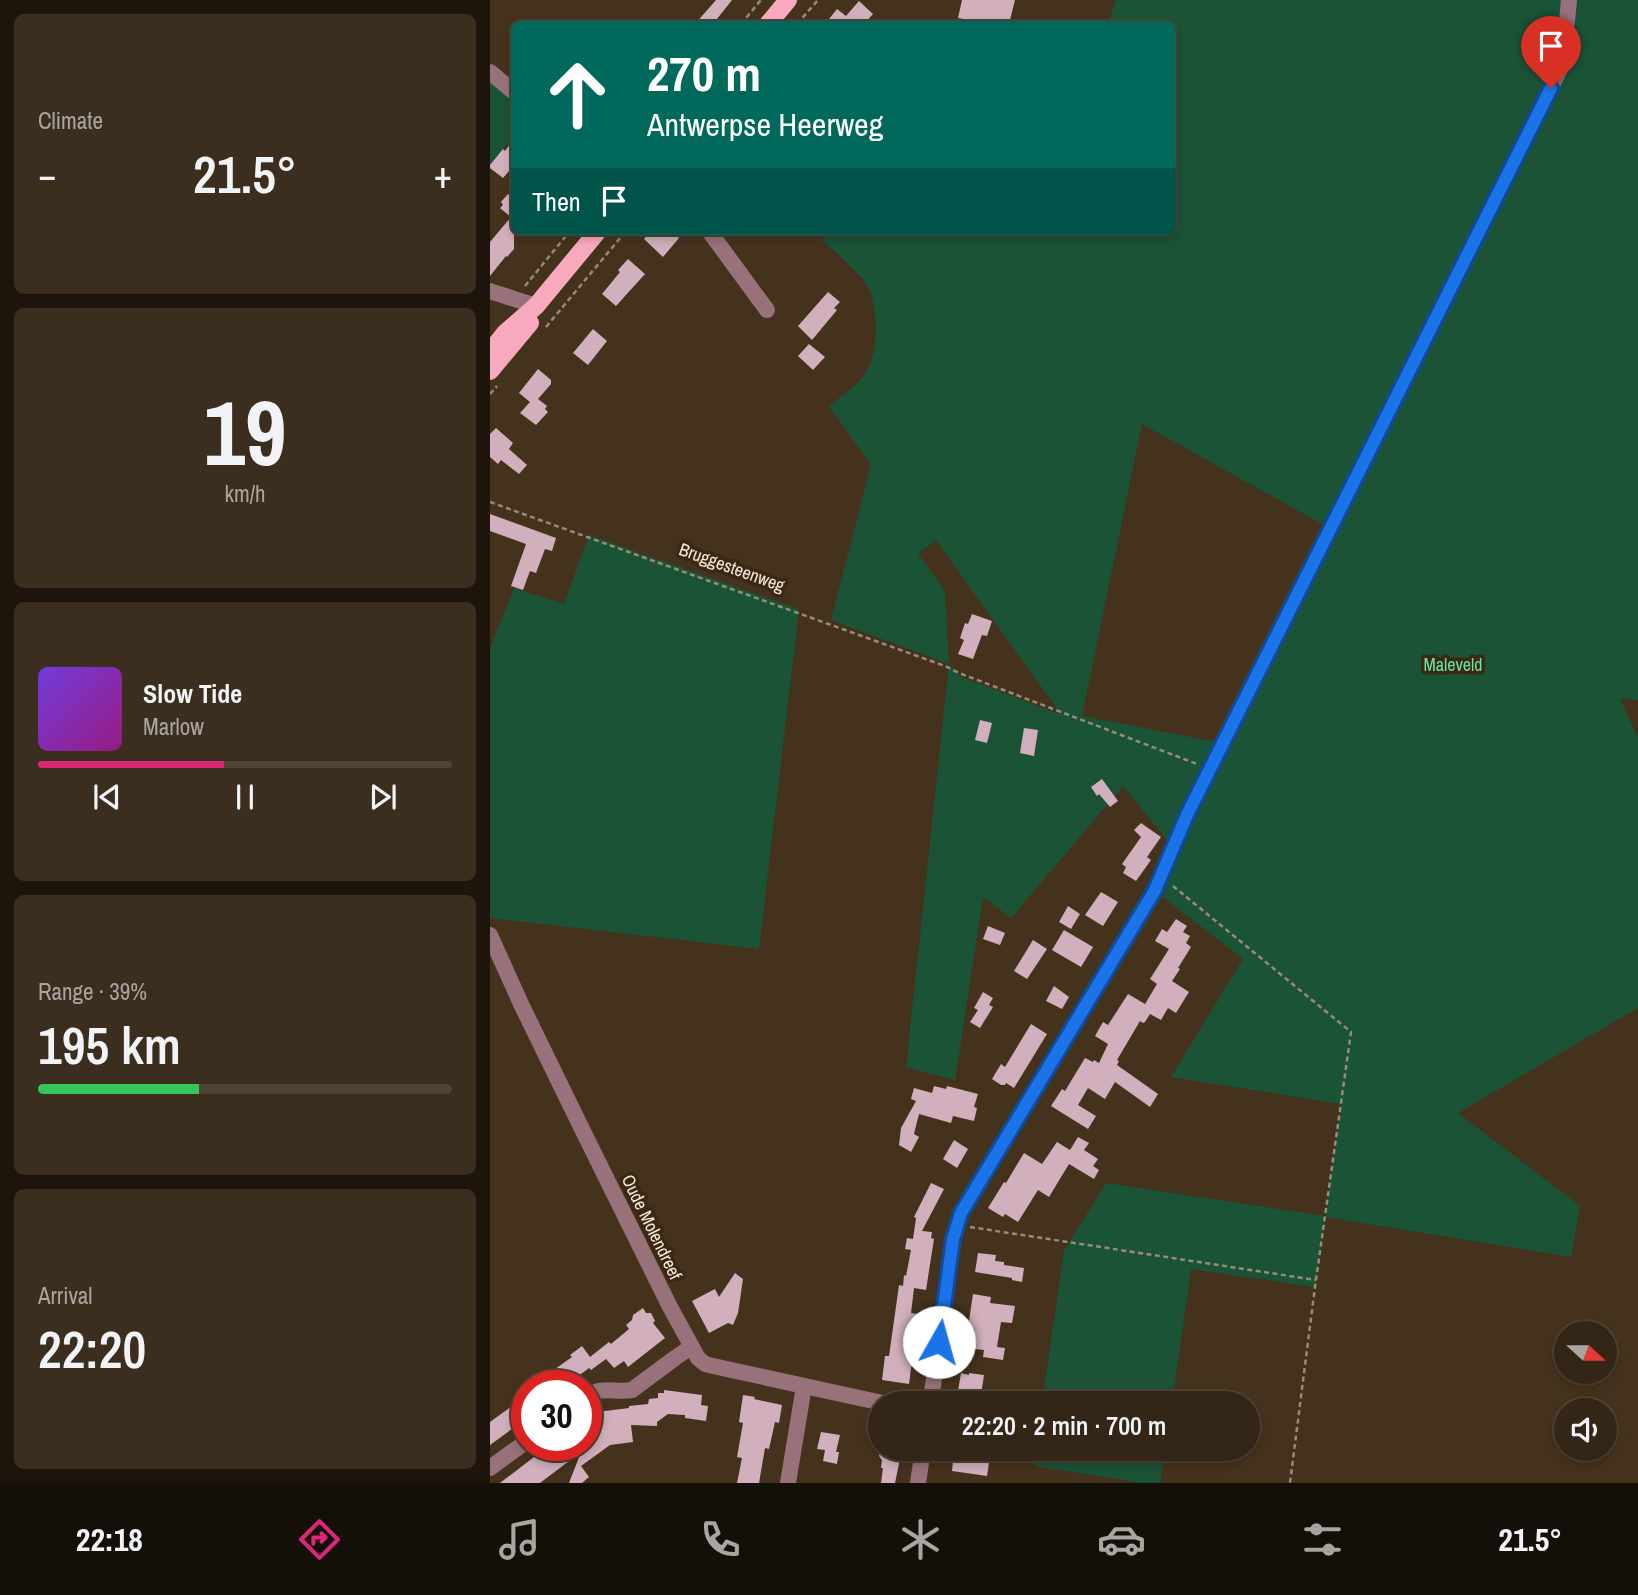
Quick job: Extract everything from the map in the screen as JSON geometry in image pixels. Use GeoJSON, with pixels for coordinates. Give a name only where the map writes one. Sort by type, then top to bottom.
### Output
{"type":"FeatureCollection","features":[{"type":"Feature","properties":{"kind":"main road"},"geometry":{"type":"LineString","coordinates":[[770,21],[788,0]]}},
{"type":"Feature","properties":{"kind":"main road"},"geometry":{"type":"LineString","coordinates":[[490,352],[505,333],[536,306],[595,235]]}},
{"type":"Feature","properties":{"kind":"main road"},"geometry":{"type":"LineString","coordinates":[[490,371],[529,324],[536,306]]}},
{"type":"Feature","properties":{"kind":"street"},"geometry":{"type":"LineString","coordinates":[[932,1391],[953,1239],[961,1213],[1155,890],[1187,815],[1563,63],[1569,0]]}},
{"type":"Feature","properties":{"kind":"street"},"geometry":{"type":"LineString","coordinates":[[490,72],[511,90]]}},
{"type":"Feature","properties":{"kind":"street"},"geometry":{"type":"LineString","coordinates":[[712,235],[767,310]]}},
{"type":"Feature","properties":{"kind":"street"},"geometry":{"type":"LineString","coordinates":[[490,291],[536,306]]}},
{"type":"Feature","properties":{"kind":"street","name":"Oude Molendreef"},"geometry":{"type":"LineString","coordinates":[[490,935],[545,1054],[698,1358],[705,1364],[868,1400]]}},
{"type":"Feature","properties":{"kind":"street"},"geometry":{"type":"LineString","coordinates":[[602,1390],[632,1390],[691,1347]]}},
{"type":"Feature","properties":{"kind":"street"},"geometry":{"type":"LineString","coordinates":[[788,1483],[804,1386]]}},
{"type":"Feature","properties":{"kind":"street"},"geometry":{"type":"LineString","coordinates":[[490,1468],[511,1453]]}},
{"type":"Feature","properties":{"kind":"street"},"geometry":{"type":"LineString","coordinates":[[918,1483],[921,1461]]}},
{"type":"Feature","properties":{"kind":"path"},"geometry":{"type":"LineString","coordinates":[[744,21],[761,0]]}},
{"type":"Feature","properties":{"kind":"path"},"geometry":{"type":"LineString","coordinates":[[800,21],[818,0]]}},
{"type":"Feature","properties":{"kind":"path"},"geometry":{"type":"LineString","coordinates":[[515,299],[567,235]]}},
{"type":"Feature","properties":{"kind":"path"},"geometry":{"type":"LineString","coordinates":[[552,319],[623,235]]}},
{"type":"Feature","properties":{"kind":"path","name":"Bruggesteenweg"},"geometry":{"type":"LineString","coordinates":[[490,502],[945,666],[1210,769]]}},
{"type":"Feature","properties":{"kind":"path"},"geometry":{"type":"LineString","coordinates":[[1161,876],[1351,1032],[1290,1483]]}},
{"type":"Feature","properties":{"kind":"path"},"geometry":{"type":"LineString","coordinates":[[957,1225],[1316,1280]]}},
{"type":"Feature","properties":{"kind":"green space","name":"Maleveld"},"geometry":{"type":"Polygon","coordinates":[[[1116,0],[1638,0],[1638,700],[1620,699],[1638,738],[1638,1008],[1458,1113],[1580,1206],[1571,1257],[1325,1217],[1315,1287],[1191,1269],[1174,1391],[1044,1391],[1064,1251],[1106,1183],[1325,1216],[1341,1104],[1171,1077],[1243,959],[1163,897],[1179,846],[1169,842],[1123,786],[1011,918],[983,897],[955,1080],[906,1067],[949,664],[831,620],[871,465],[829,406],[863,377],[869,368],[875,346],[876,321],[872,298],[866,283],[823,241],[824,235],[1176,235],[1176,21],[1109,21],[1116,0]],[[1142,424],[1082,716],[1217,742],[1331,529],[1142,424]],[[936,540],[918,554],[945,594],[949,664],[961,677],[1060,714],[936,540]]]}},
{"type":"Feature","properties":{"kind":"green space"},"geometry":{"type":"Polygon","coordinates":[[[490,82],[511,99],[511,139],[490,165],[490,82]]]}},
{"type":"Feature","properties":{"kind":"green space"},"geometry":{"type":"Polygon","coordinates":[[[589,535],[799,609],[759,949],[490,918],[490,649],[514,588],[564,604],[589,535]]]}},
{"type":"Feature","properties":{"kind":"green space"},"geometry":{"type":"Polygon","coordinates":[[[1035,1461],[1163,1461],[1160,1483],[1143,1483],[1034,1466],[1035,1461]]]}},
{"type":"Feature","properties":{"kind":"building"},"geometry":{"type":"Polygon","coordinates":[[[716,0],[732,0],[715,21],[698,21],[716,0]]]}},
{"type":"Feature","properties":{"kind":"building"},"geometry":{"type":"Polygon","coordinates":[[[962,0],[1015,0],[1010,21],[958,18],[962,0]]]}},
{"type":"Feature","properties":{"kind":"building"},"geometry":{"type":"Polygon","coordinates":[[[859,1],[873,14],[867,21],[829,19],[837,9],[846,16],[859,1]]]}},
{"type":"Feature","properties":{"kind":"building"},"geometry":{"type":"Polygon","coordinates":[[[511,143],[511,169],[503,178],[490,168],[490,165],[503,149],[505,151],[511,143]]]}},
{"type":"Feature","properties":{"kind":"building"},"geometry":{"type":"Polygon","coordinates":[[[508,194],[511,217],[500,208],[503,205],[501,202],[508,194]]]}},
{"type":"Feature","properties":{"kind":"building"},"geometry":{"type":"Polygon","coordinates":[[[511,217],[514,249],[490,276],[490,242],[511,217]]]}},
{"type":"Feature","properties":{"kind":"building"},"geometry":{"type":"Polygon","coordinates":[[[648,235],[676,235],[679,238],[663,257],[644,239],[648,235]]]}},
{"type":"Feature","properties":{"kind":"building"},"geometry":{"type":"Polygon","coordinates":[[[628,259],[645,274],[616,306],[602,294],[628,259]]]}},
{"type":"Feature","properties":{"kind":"building"},"geometry":{"type":"Polygon","coordinates":[[[828,292],[840,302],[834,308],[837,310],[812,340],[798,326],[828,292]]]}},
{"type":"Feature","properties":{"kind":"building"},"geometry":{"type":"Polygon","coordinates":[[[593,329],[607,341],[588,365],[573,353],[593,329]]]}},
{"type":"Feature","properties":{"kind":"building"},"geometry":{"type":"Polygon","coordinates":[[[809,344],[825,357],[813,370],[798,356],[809,344]]]}},
{"type":"Feature","properties":{"kind":"building"},"geometry":{"type":"Polygon","coordinates":[[[538,369],[551,380],[551,384],[538,399],[547,406],[545,409],[548,412],[536,425],[520,413],[530,402],[519,393],[538,369]]]}},
{"type":"Feature","properties":{"kind":"building"},"geometry":{"type":"Polygon","coordinates":[[[496,428],[513,443],[509,449],[527,465],[519,474],[501,460],[498,464],[490,457],[490,434],[496,428]]]}},
{"type":"Feature","properties":{"kind":"building"},"geometry":{"type":"Polygon","coordinates":[[[490,514],[556,538],[552,551],[545,549],[536,573],[530,571],[523,590],[511,586],[526,544],[490,531],[490,514]]]}},
{"type":"Feature","properties":{"kind":"building"},"geometry":{"type":"Polygon","coordinates":[[[972,614],[992,621],[987,636],[982,635],[973,659],[958,654],[964,640],[960,638],[965,623],[968,624],[972,614]]]}},
{"type":"Feature","properties":{"kind":"building"},"geometry":{"type":"Polygon","coordinates":[[[980,720],[992,723],[987,743],[975,740],[980,720]]]}},
{"type":"Feature","properties":{"kind":"building"},"geometry":{"type":"Polygon","coordinates":[[[1024,728],[1038,730],[1034,756],[1020,753],[1024,728]]]}},
{"type":"Feature","properties":{"kind":"building"},"geometry":{"type":"Polygon","coordinates":[[[1102,779],[1118,801],[1110,807],[1091,787],[1102,779]]]}},
{"type":"Feature","properties":{"kind":"building"},"geometry":{"type":"Polygon","coordinates":[[[1141,823],[1161,837],[1147,857],[1151,860],[1136,881],[1123,873],[1126,867],[1122,864],[1141,837],[1134,830],[1141,823]]]}},
{"type":"Feature","properties":{"kind":"building"},"geometry":{"type":"Polygon","coordinates":[[[1101,892],[1118,902],[1103,926],[1085,915],[1101,892]]]}},
{"type":"Feature","properties":{"kind":"building"},"geometry":{"type":"Polygon","coordinates":[[[1068,906],[1080,914],[1071,929],[1059,922],[1068,906]]]}},
{"type":"Feature","properties":{"kind":"building"},"geometry":{"type":"Polygon","coordinates":[[[1176,919],[1187,926],[1183,932],[1190,936],[1186,943],[1191,947],[1172,981],[1189,992],[1176,1013],[1168,1008],[1161,1020],[1150,1014],[1145,1022],[1140,1021],[1117,1060],[1117,1065],[1158,1094],[1150,1107],[1115,1082],[1105,1099],[1088,1088],[1078,1105],[1096,1116],[1088,1129],[1051,1106],[1062,1089],[1065,1091],[1085,1058],[1099,1063],[1108,1044],[1095,1036],[1103,1022],[1108,1025],[1128,994],[1145,1004],[1157,984],[1150,979],[1169,949],[1155,941],[1162,929],[1167,932],[1176,919]]]}},
{"type":"Feature","properties":{"kind":"building"},"geometry":{"type":"Polygon","coordinates":[[[988,926],[1005,933],[1000,945],[983,939],[988,926]]]}},
{"type":"Feature","properties":{"kind":"building"},"geometry":{"type":"Polygon","coordinates":[[[1064,930],[1093,947],[1081,967],[1052,950],[1064,930]]]}},
{"type":"Feature","properties":{"kind":"building"},"geometry":{"type":"Polygon","coordinates":[[[1033,940],[1047,949],[1027,979],[1014,971],[1033,940]]]}},
{"type":"Feature","properties":{"kind":"building"},"geometry":{"type":"Polygon","coordinates":[[[1054,986],[1069,997],[1062,1009],[1046,1001],[1054,986]]]}},
{"type":"Feature","properties":{"kind":"building"},"geometry":{"type":"Polygon","coordinates":[[[983,992],[993,998],[989,1005],[993,1007],[980,1028],[970,1022],[978,1010],[974,1008],[983,992]]]}},
{"type":"Feature","properties":{"kind":"building"},"geometry":{"type":"Polygon","coordinates":[[[1031,1024],[1047,1034],[1014,1088],[1006,1083],[1001,1085],[992,1079],[1001,1064],[1005,1067],[1031,1024]]]}},
{"type":"Feature","properties":{"kind":"building"},"geometry":{"type":"Polygon","coordinates":[[[934,1086],[946,1089],[947,1086],[978,1094],[974,1121],[953,1116],[951,1123],[919,1114],[914,1134],[919,1137],[911,1152],[899,1145],[901,1128],[916,1101],[911,1099],[914,1088],[932,1093],[934,1086]]]}},
{"type":"Feature","properties":{"kind":"building"},"geometry":{"type":"Polygon","coordinates":[[[1078,1137],[1089,1143],[1084,1150],[1098,1159],[1093,1166],[1099,1170],[1094,1179],[1069,1164],[1049,1197],[1038,1190],[1018,1222],[988,1208],[1024,1153],[1042,1164],[1057,1142],[1070,1150],[1078,1137]]]}},
{"type":"Feature","properties":{"kind":"building"},"geometry":{"type":"Polygon","coordinates":[[[954,1140],[968,1149],[957,1168],[943,1159],[954,1140]]]}},
{"type":"Feature","properties":{"kind":"building"},"geometry":{"type":"Polygon","coordinates":[[[931,1183],[944,1189],[922,1231],[932,1232],[931,1238],[934,1239],[926,1290],[914,1288],[911,1313],[918,1314],[909,1384],[882,1380],[885,1356],[889,1356],[899,1285],[903,1286],[911,1250],[905,1249],[907,1238],[913,1239],[914,1217],[931,1183]]]}},
{"type":"Feature","properties":{"kind":"building"},"geometry":{"type":"Polygon","coordinates":[[[978,1253],[996,1255],[995,1261],[1024,1268],[1022,1282],[975,1272],[978,1253]]]}},
{"type":"Feature","properties":{"kind":"building"},"geometry":{"type":"Polygon","coordinates":[[[735,1273],[743,1279],[738,1313],[733,1325],[728,1323],[709,1333],[692,1301],[715,1289],[719,1297],[735,1273]]]}},
{"type":"Feature","properties":{"kind":"building"},"geometry":{"type":"Polygon","coordinates":[[[973,1294],[991,1297],[990,1303],[1015,1306],[1012,1323],[1001,1322],[997,1347],[1005,1348],[1003,1360],[983,1357],[984,1350],[965,1348],[973,1294]]]}},
{"type":"Feature","properties":{"kind":"building"},"geometry":{"type":"Polygon","coordinates":[[[643,1308],[646,1313],[651,1313],[655,1321],[653,1323],[665,1338],[628,1367],[624,1361],[614,1368],[606,1359],[591,1370],[554,1370],[582,1346],[590,1357],[609,1342],[611,1344],[629,1329],[626,1325],[633,1315],[643,1308]]]}},
{"type":"Feature","properties":{"kind":"building"},"geometry":{"type":"Polygon","coordinates":[[[961,1373],[984,1375],[982,1391],[958,1391],[961,1373]]]}},
{"type":"Feature","properties":{"kind":"building"},"geometry":{"type":"Polygon","coordinates":[[[664,1390],[702,1395],[701,1405],[708,1406],[706,1421],[668,1414],[657,1422],[657,1426],[631,1425],[633,1442],[610,1445],[602,1451],[602,1411],[648,1404],[649,1399],[658,1398],[658,1393],[664,1393],[664,1390]]]}},
{"type":"Feature","properties":{"kind":"building"},"geometry":{"type":"Polygon","coordinates":[[[743,1395],[782,1405],[779,1423],[775,1422],[769,1449],[765,1448],[759,1483],[737,1483],[742,1458],[737,1457],[743,1423],[739,1422],[743,1395]]]}},
{"type":"Feature","properties":{"kind":"building"},"geometry":{"type":"Polygon","coordinates":[[[511,1407],[511,1430],[490,1445],[490,1422],[511,1407]]]}},
{"type":"Feature","properties":{"kind":"building"},"geometry":{"type":"Polygon","coordinates":[[[821,1432],[840,1435],[836,1452],[839,1452],[837,1464],[823,1461],[825,1450],[817,1449],[821,1432]]]}},
{"type":"Feature","properties":{"kind":"building"},"geometry":{"type":"Polygon","coordinates":[[[529,1461],[569,1461],[540,1483],[500,1483],[529,1461]]]}},
{"type":"Feature","properties":{"kind":"building"},"geometry":{"type":"Polygon","coordinates":[[[578,1461],[588,1461],[581,1466],[589,1477],[582,1483],[569,1483],[578,1461]]]}},
{"type":"Feature","properties":{"kind":"building"},"geometry":{"type":"Polygon","coordinates":[[[882,1461],[900,1461],[895,1483],[881,1483],[882,1461]]]}},
{"type":"Feature","properties":{"kind":"building"},"geometry":{"type":"Polygon","coordinates":[[[953,1461],[989,1461],[987,1476],[952,1471],[953,1461]]]}},
{"type":"Feature","properties":{"kind":"route"},"geometry":{"type":"LineString","coordinates":[[939,1342],[953,1239],[961,1213],[1155,890],[1187,815],[1551,88]]}}]}
